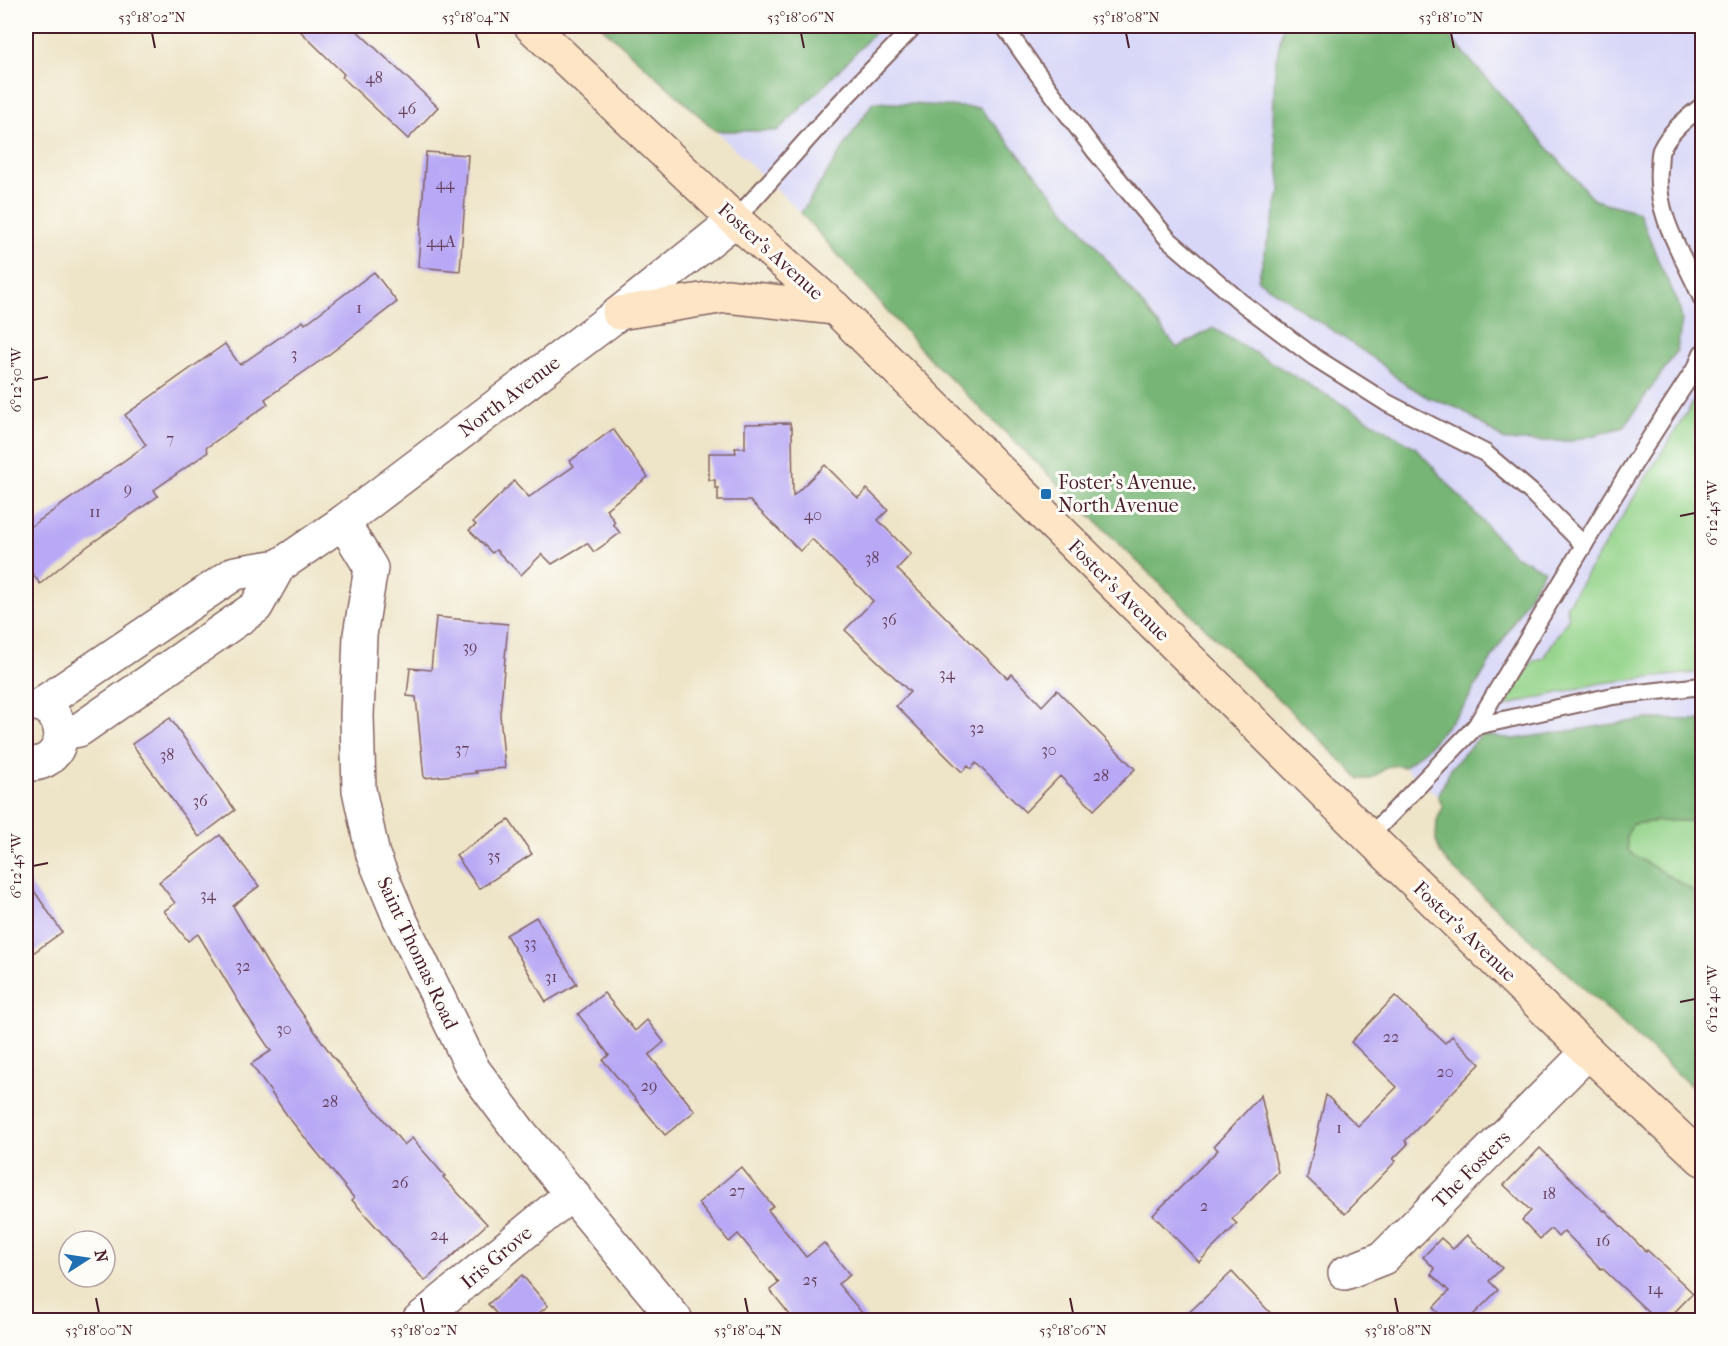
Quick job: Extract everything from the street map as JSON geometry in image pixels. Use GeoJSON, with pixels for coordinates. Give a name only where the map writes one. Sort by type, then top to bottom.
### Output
{"type":"FeatureCollection","features":[{"type":"Feature","properties":{"kind":"main road","name":"Foster's Avenue"},"geometry":{"type":"LineString","coordinates":[[531,26],[735,220],[835,308],[1588,1052],[1702,1159]]}},
{"type":"Feature","properties":{"kind":"main road"},"geometry":{"type":"LineString","coordinates":[[619,313],[726,296],[835,308]]}},
{"type":"Feature","properties":{"kind":"street","name":"North Avenue"},"geometry":{"type":"LineString","coordinates":[[33,705],[235,573],[279,566],[343,522],[619,313],[735,220]]}},
{"type":"Feature","properties":{"kind":"street","name":"Saint Thomas Road"},"geometry":{"type":"LineString","coordinates":[[343,522],[371,568],[360,635],[357,717],[359,790],[373,855],[399,917],[473,1069],[519,1131],[676,1320]]}},
{"type":"Feature","properties":{"kind":"street","name":"North Avenue"},"geometry":{"type":"LineString","coordinates":[[33,705],[55,715],[62,734],[79,730],[256,607],[279,566]]}},
{"type":"Feature","properties":{"kind":"street"},"geometry":{"type":"LineString","coordinates":[[29,768],[52,757],[61,742],[62,734]]}},
{"type":"Feature","properties":{"kind":"street","name":"The Fosters"},"geometry":{"type":"LineString","coordinates":[[1345,1273],[1383,1258],[1588,1052]]}},
{"type":"Feature","properties":{"kind":"street","name":"Iris Grove"},"geometry":{"type":"LineString","coordinates":[[419,1320],[573,1194]]}},
{"type":"Feature","properties":{"kind":"lane"},"geometry":{"type":"LineString","coordinates":[[735,220],[838,105],[914,26]]}},
{"type":"Feature","properties":{"kind":"lane"},"geometry":{"type":"LineString","coordinates":[[1004,26],[1095,151],[1168,239],[1242,303],[1314,357],[1387,404],[1485,453],[1531,492],[1584,545]]}},
{"type":"Feature","properties":{"kind":"lane"},"geometry":{"type":"LineString","coordinates":[[1702,106],[1678,125],[1660,151],[1658,182],[1664,215],[1672,240],[1691,272],[1702,298]]}},
{"type":"Feature","properties":{"kind":"lane"},"geometry":{"type":"LineString","coordinates":[[1369,837],[1476,726],[1646,444],[1697,366],[1702,353]]}},
{"type":"Feature","properties":{"kind":"lane"},"geometry":{"type":"LineString","coordinates":[[1476,726],[1613,696],[1702,686]]}},
{"type":"Feature","properties":{"kind":"shaded area"},"geometry":{"type":"Polygon","coordinates":[[[601,26],[1702,26],[1702,1096],[1453,869],[1440,853],[1436,840],[1437,820],[1443,807],[1437,796],[1404,767],[1395,764],[1371,779],[1360,779],[929,358],[801,213],[716,131],[601,26]]]}},
{"type":"Feature","properties":{"kind":"green space"},"geometry":{"type":"Polygon","coordinates":[[[601,26],[881,26],[777,131],[716,131],[601,26]]]}},
{"type":"Feature","properties":{"kind":"green space"},"geometry":{"type":"Polygon","coordinates":[[[1283,26],[1440,26],[1594,200],[1639,212],[1660,265],[1678,302],[1682,320],[1677,351],[1624,427],[1572,441],[1506,441],[1460,409],[1427,397],[1399,380],[1379,362],[1258,280],[1281,189],[1273,123],[1275,66],[1283,26]]]}},
{"type":"Feature","properties":{"kind":"green space"},"geometry":{"type":"Polygon","coordinates":[[[873,102],[980,108],[1087,235],[1177,348],[1213,328],[1415,447],[1512,554],[1544,570],[1464,706],[1428,747],[1404,767],[1390,766],[1371,779],[1360,779],[929,358],[801,213],[873,102]]]}},
{"type":"Feature","properties":{"kind":"green space"},"geometry":{"type":"Polygon","coordinates":[[[1702,388],[1702,672],[1601,683],[1504,706],[1533,661],[1543,658],[1569,617],[1566,607],[1702,388]]]}},
{"type":"Feature","properties":{"kind":"green space"},"geometry":{"type":"Polygon","coordinates":[[[1647,719],[1702,720],[1702,821],[1659,821],[1632,824],[1626,837],[1628,851],[1685,885],[1702,898],[1702,1096],[1453,869],[1440,853],[1436,840],[1437,820],[1443,807],[1438,796],[1451,768],[1481,735],[1515,739],[1647,719]]]}},
{"type":"Feature","properties":{"kind":"green space"},"geometry":{"type":"Polygon","coordinates":[[[1659,821],[1702,821],[1702,898],[1685,885],[1628,851],[1626,837],[1632,824],[1659,821]]]}},
{"type":"Feature","properties":{"kind":"building"},"geometry":{"type":"Polygon","coordinates":[[[295,26],[352,26],[438,107],[408,139],[342,77],[344,74],[295,26]]]}},
{"type":"Feature","properties":{"kind":"building"},"geometry":{"type":"Polygon","coordinates":[[[426,152],[468,155],[460,271],[418,267],[426,152]]]}},
{"type":"Feature","properties":{"kind":"building"},"geometry":{"type":"Polygon","coordinates":[[[374,272],[397,302],[327,356],[265,399],[268,404],[206,448],[208,452],[154,490],[158,496],[71,558],[40,584],[26,565],[26,530],[146,445],[125,415],[225,344],[240,365],[303,321],[305,324],[374,272]]]}},
{"type":"Feature","properties":{"kind":"building"},"geometry":{"type":"Polygon","coordinates":[[[790,423],[793,496],[825,465],[858,498],[867,489],[888,510],[878,520],[911,554],[897,569],[1007,678],[1012,674],[1042,706],[1057,690],[1135,769],[1094,810],[1060,776],[1025,812],[976,763],[971,769],[968,766],[962,772],[896,706],[910,692],[845,630],[873,601],[812,539],[800,551],[750,501],[718,501],[718,488],[715,488],[715,480],[709,480],[709,453],[736,453],[735,448],[745,448],[745,424],[790,423]]]}},
{"type":"Feature","properties":{"kind":"building"},"geometry":{"type":"Polygon","coordinates":[[[613,429],[648,477],[606,509],[620,533],[594,552],[587,543],[552,564],[542,554],[521,575],[496,550],[492,553],[469,530],[476,525],[473,522],[514,481],[529,497],[574,466],[570,461],[613,429]]]}},
{"type":"Feature","properties":{"kind":"building"},"geometry":{"type":"Polygon","coordinates":[[[436,617],[508,624],[500,715],[505,768],[424,778],[416,697],[407,696],[410,668],[431,670],[436,617]]]}},
{"type":"Feature","properties":{"kind":"building"},"geometry":{"type":"Polygon","coordinates":[[[170,718],[235,810],[199,837],[132,744],[170,718]]]}},
{"type":"Feature","properties":{"kind":"building"},"geometry":{"type":"Polygon","coordinates":[[[509,820],[532,854],[479,889],[456,855],[509,820]]]}},
{"type":"Feature","properties":{"kind":"building"},"geometry":{"type":"Polygon","coordinates":[[[220,835],[259,886],[233,906],[270,968],[333,1057],[404,1145],[412,1138],[445,1176],[443,1177],[487,1224],[425,1281],[352,1200],[354,1198],[289,1118],[251,1064],[271,1051],[198,934],[188,941],[164,911],[175,903],[159,882],[220,835]]]}},
{"type":"Feature","properties":{"kind":"building"},"geometry":{"type":"Polygon","coordinates":[[[26,879],[62,932],[26,958],[26,879]]]}},
{"type":"Feature","properties":{"kind":"building"},"geometry":{"type":"Polygon","coordinates":[[[536,917],[577,984],[546,1002],[506,935],[536,917]]]}},
{"type":"Feature","properties":{"kind":"building"},"geometry":{"type":"Polygon","coordinates":[[[604,993],[635,1031],[647,1020],[664,1042],[649,1055],[695,1111],[665,1135],[603,1060],[609,1055],[578,1014],[604,993]]]}},
{"type":"Feature","properties":{"kind":"building"},"geometry":{"type":"Polygon","coordinates":[[[1395,996],[1445,1043],[1452,1036],[1480,1064],[1405,1141],[1408,1144],[1393,1159],[1396,1161],[1345,1214],[1307,1178],[1326,1095],[1358,1126],[1397,1087],[1351,1042],[1395,996]]]}},
{"type":"Feature","properties":{"kind":"building"},"geometry":{"type":"Polygon","coordinates":[[[1261,1095],[1278,1172],[1232,1219],[1237,1224],[1199,1262],[1153,1215],[1218,1150],[1214,1146],[1261,1095]]]}},
{"type":"Feature","properties":{"kind":"building"},"geometry":{"type":"Polygon","coordinates":[[[1540,1148],[1646,1252],[1647,1250],[1693,1293],[1667,1320],[1657,1320],[1601,1269],[1564,1231],[1558,1237],[1551,1229],[1540,1239],[1522,1220],[1531,1211],[1504,1185],[1540,1148]]]}},
{"type":"Feature","properties":{"kind":"building"},"geometry":{"type":"Polygon","coordinates":[[[741,1167],[773,1206],[768,1210],[806,1257],[824,1243],[850,1275],[838,1284],[868,1320],[794,1320],[770,1290],[779,1283],[738,1234],[729,1242],[698,1203],[741,1167]]]}},
{"type":"Feature","properties":{"kind":"building"},"geometry":{"type":"Polygon","coordinates":[[[1467,1235],[1502,1268],[1489,1281],[1498,1290],[1468,1320],[1446,1320],[1433,1308],[1449,1291],[1431,1274],[1435,1269],[1423,1257],[1441,1238],[1453,1249],[1467,1235]]]}},
{"type":"Feature","properties":{"kind":"building"},"geometry":{"type":"Polygon","coordinates":[[[1232,1272],[1277,1320],[1181,1320],[1232,1272]]]}},
{"type":"Feature","properties":{"kind":"building"},"geometry":{"type":"Polygon","coordinates":[[[522,1275],[548,1306],[530,1320],[502,1320],[488,1304],[522,1275]]]}},
{"type":"Feature","properties":{"kind":"place","name":"Foster's Avenue, North Avenue"},"geometry":{"type":"Point","coordinates":[1046,494]}}]}
